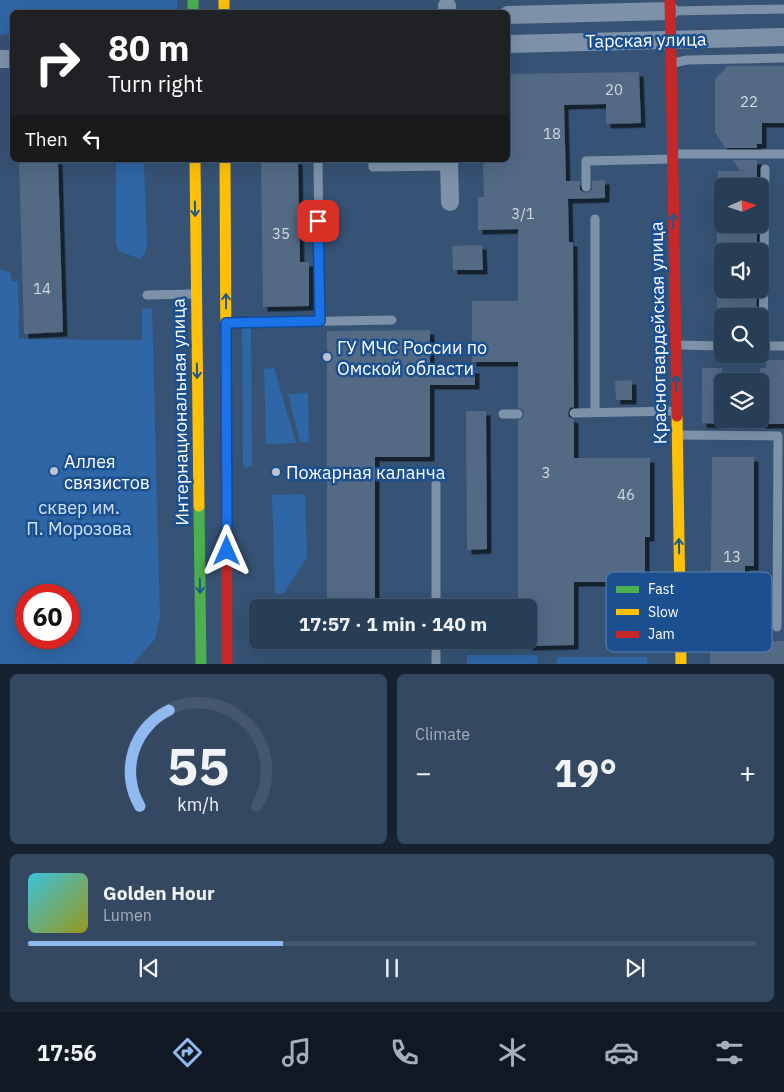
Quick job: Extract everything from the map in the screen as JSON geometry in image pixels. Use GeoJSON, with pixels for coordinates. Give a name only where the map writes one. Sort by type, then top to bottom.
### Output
{"type":"FeatureCollection","features":[{"type":"Feature","properties":{"kind":"main road","name":"Красногвардейская улица"},"geometry":{"type":"LineString","coordinates":[[670,6],[679,572]]}},
{"type":"Feature","properties":{"kind":"main road","name":"Интернациональная улица"},"geometry":{"type":"LineString","coordinates":[[194,162],[196,294],[202,323],[201,664]]}},
{"type":"Feature","properties":{"kind":"main road"},"geometry":{"type":"LineString","coordinates":[[225,162],[221,323],[227,664]]}},
{"type":"Feature","properties":{"kind":"street","name":"Тарская улица"},"geometry":{"type":"LineString","coordinates":[[510,15],[670,6]]}},
{"type":"Feature","properties":{"kind":"street","name":"Тарская улица"},"geometry":{"type":"LineString","coordinates":[[510,44],[784,37]]}},
{"type":"Feature","properties":{"kind":"street"},"geometry":{"type":"LineString","coordinates":[[449,163],[450,202]]}},
{"type":"Feature","properties":{"kind":"lane"},"geometry":{"type":"LineString","coordinates":[[670,6],[784,9]]}},
{"type":"Feature","properties":{"kind":"lane"},"geometry":{"type":"LineString","coordinates":[[670,64],[687,60],[784,58]]}},
{"type":"Feature","properties":{"kind":"lane"},"geometry":{"type":"LineString","coordinates":[[586,187],[586,161],[672,156],[784,154]]}},
{"type":"Feature","properties":{"kind":"lane"},"geometry":{"type":"LineString","coordinates":[[318,162],[320,321]]}},
{"type":"Feature","properties":{"kind":"lane"},"geometry":{"type":"LineString","coordinates":[[373,162],[373,167],[449,163]]}},
{"type":"Feature","properties":{"kind":"lane"},"geometry":{"type":"LineString","coordinates":[[762,308],[764,169]]}},
{"type":"Feature","properties":{"kind":"lane"},"geometry":{"type":"LineString","coordinates":[[595,219],[595,412]]}},
{"type":"Feature","properties":{"kind":"lane"},"geometry":{"type":"LineString","coordinates":[[146,295],[196,294]]}},
{"type":"Feature","properties":{"kind":"lane"},"geometry":{"type":"LineString","coordinates":[[221,323],[392,320]]}},
{"type":"Feature","properties":{"kind":"lane"},"geometry":{"type":"LineString","coordinates":[[675,345],[714,346]]}},
{"type":"Feature","properties":{"kind":"lane"},"geometry":{"type":"LineString","coordinates":[[769,346],[784,346]]}},
{"type":"Feature","properties":{"kind":"lane"},"geometry":{"type":"LineString","coordinates":[[574,413],[677,411]]}},
{"type":"Feature","properties":{"kind":"lane"},"geometry":{"type":"LineString","coordinates":[[503,414],[518,414]]}},
{"type":"Feature","properties":{"kind":"lane"},"geometry":{"type":"LineString","coordinates":[[677,435],[778,436],[781,466],[780,563],[776,627]]}},
{"type":"Feature","properties":{"kind":"lane"},"geometry":{"type":"LineString","coordinates":[[436,484],[436,599]]}},
{"type":"Feature","properties":{"kind":"lane"},"geometry":{"type":"LineString","coordinates":[[436,649],[436,664]]}},
{"type":"Feature","properties":{"kind":"green space"},"geometry":{"type":"Polygon","coordinates":[[[0,0],[177,0],[177,10],[10,10],[10,33],[0,35],[0,0]]]}},
{"type":"Feature","properties":{"kind":"green space"},"geometry":{"type":"Polygon","coordinates":[[[118,162],[142,162],[144,164],[147,245],[145,253],[140,259],[119,251],[116,243],[118,162]]]}},
{"type":"Feature","properties":{"kind":"green space","name":"сквер им. П. Морозова"},"geometry":{"type":"Polygon","coordinates":[[[0,270],[10,272],[12,281],[18,281],[19,339],[142,340],[142,309],[152,308],[160,617],[155,639],[133,664],[0,664],[0,270]]]}},
{"type":"Feature","properties":{"kind":"green space"},"geometry":{"type":"Polygon","coordinates":[[[244,325],[250,325],[251,328],[252,464],[252,466],[245,468],[243,464],[242,328],[244,325]]]}},
{"type":"Feature","properties":{"kind":"green space"},"geometry":{"type":"Polygon","coordinates":[[[274,368],[296,443],[266,444],[264,369],[274,368]]]}},
{"type":"Feature","properties":{"kind":"green space"},"geometry":{"type":"Polygon","coordinates":[[[308,393],[309,442],[300,442],[288,394],[308,393]]]}},
{"type":"Feature","properties":{"kind":"green space"},"geometry":{"type":"Polygon","coordinates":[[[305,494],[307,557],[284,593],[275,594],[272,495],[305,494]]]}},
{"type":"Feature","properties":{"kind":"green space"},"geometry":{"type":"Polygon","coordinates":[[[467,655],[537,655],[538,664],[467,664],[467,655]]]}},
{"type":"Feature","properties":{"kind":"green space"},"geometry":{"type":"Polygon","coordinates":[[[557,657],[647,657],[647,664],[557,664],[557,657]]]}},
{"type":"Feature","properties":{"kind":"building"},"geometry":{"type":"Polygon","coordinates":[[[728,66],[784,66],[784,123],[762,123],[762,144],[757,144],[757,148],[725,148],[715,132],[715,79],[728,66]]]}},
{"type":"Feature","properties":{"kind":"building"},"geometry":{"type":"Polygon","coordinates":[[[639,72],[641,123],[606,124],[606,104],[564,105],[566,181],[580,181],[580,190],[586,193],[592,190],[592,181],[605,180],[605,198],[568,199],[569,242],[573,242],[574,407],[570,408],[568,413],[569,417],[574,419],[574,458],[650,458],[650,537],[645,537],[645,572],[606,572],[606,582],[574,582],[574,645],[537,646],[537,599],[518,599],[518,420],[523,418],[524,414],[522,409],[518,408],[518,362],[472,362],[472,301],[518,301],[518,229],[478,230],[478,197],[484,197],[483,162],[510,162],[510,74],[639,72]]]}},
{"type":"Feature","properties":{"kind":"building"},"geometry":{"type":"Polygon","coordinates":[[[733,160],[757,160],[757,178],[718,178],[718,171],[740,171],[733,160]]]}},
{"type":"Feature","properties":{"kind":"building"},"geometry":{"type":"Polygon","coordinates":[[[19,162],[58,162],[63,332],[24,334],[19,162]]]}},
{"type":"Feature","properties":{"kind":"building"},"geometry":{"type":"Polygon","coordinates":[[[261,162],[298,162],[300,262],[309,262],[309,306],[263,307],[261,162]]]}},
{"type":"Feature","properties":{"kind":"building"},"geometry":{"type":"Polygon","coordinates":[[[717,233],[757,233],[757,243],[717,243],[717,233]]]}},
{"type":"Feature","properties":{"kind":"building"},"geometry":{"type":"Polygon","coordinates":[[[482,245],[483,270],[453,270],[452,246],[482,245]]]}},
{"type":"Feature","properties":{"kind":"building"},"geometry":{"type":"Polygon","coordinates":[[[717,298],[757,298],[756,308],[717,308],[717,298]]]}},
{"type":"Feature","properties":{"kind":"building"},"geometry":{"type":"Polygon","coordinates":[[[430,330],[430,369],[475,369],[475,385],[430,385],[430,457],[375,457],[375,599],[327,599],[327,331],[430,330]]]}},
{"type":"Feature","properties":{"kind":"building"},"geometry":{"type":"Polygon","coordinates":[[[769,360],[784,360],[784,424],[769,424],[769,373],[760,373],[760,368],[766,368],[766,363],[769,363],[769,360]]]}},
{"type":"Feature","properties":{"kind":"building"},"geometry":{"type":"Polygon","coordinates":[[[702,368],[722,368],[722,373],[714,373],[714,424],[702,423],[702,368]]]}},
{"type":"Feature","properties":{"kind":"building"},"geometry":{"type":"Polygon","coordinates":[[[632,380],[632,400],[616,400],[615,381],[632,380]]]}},
{"type":"Feature","properties":{"kind":"building"},"geometry":{"type":"Polygon","coordinates":[[[466,411],[486,411],[487,549],[467,550],[466,411]]]}},
{"type":"Feature","properties":{"kind":"building"},"geometry":{"type":"Polygon","coordinates":[[[712,457],[754,457],[754,566],[745,566],[745,572],[711,572],[712,457]]]}},
{"type":"Feature","properties":{"kind":"building"},"geometry":{"type":"Polygon","coordinates":[[[772,641],[784,641],[784,664],[710,664],[710,652],[772,652],[772,641]]]}},
{"type":"Feature","properties":{"kind":"traffic: fast"},"geometry":{"type":"LineString","coordinates":[[193,0],[193,10]]}},
{"type":"Feature","properties":{"kind":"traffic: fast"},"geometry":{"type":"LineString","coordinates":[[199,506],[201,664]]}},
{"type":"Feature","properties":{"kind":"traffic: slow"},"geometry":{"type":"LineString","coordinates":[[224,0],[224,10]]}},
{"type":"Feature","properties":{"kind":"traffic: slow"},"geometry":{"type":"LineString","coordinates":[[195,162],[199,506]]}},
{"type":"Feature","properties":{"kind":"traffic: slow"},"geometry":{"type":"LineString","coordinates":[[225,162],[226,371]]}},
{"type":"Feature","properties":{"kind":"traffic: slow"},"geometry":{"type":"LineString","coordinates":[[677,416],[680,572]]}},
{"type":"Feature","properties":{"kind":"traffic: slow"},"geometry":{"type":"LineString","coordinates":[[681,652],[681,664]]}},
{"type":"Feature","properties":{"kind":"traffic: jam"},"geometry":{"type":"LineString","coordinates":[[670,0],[677,416]]}},
{"type":"Feature","properties":{"kind":"traffic: jam"},"geometry":{"type":"LineString","coordinates":[[226,371],[227,664]]}},
{"type":"Feature","properties":{"kind":"place","name":"ГУ МЧС России по Омской области"},"geometry":{"type":"Point","coordinates":[327,357]}},
{"type":"Feature","properties":{"kind":"place","name":"Аллея связистов"},"geometry":{"type":"Point","coordinates":[54,471]}},
{"type":"Feature","properties":{"kind":"place","name":"Пожарная каланча"},"geometry":{"type":"Point","coordinates":[276,472]}},
{"type":"Feature","properties":{"kind":"route"},"geometry":{"type":"LineString","coordinates":[[227,551],[226,323],[320,321],[318,221]]}}]}
